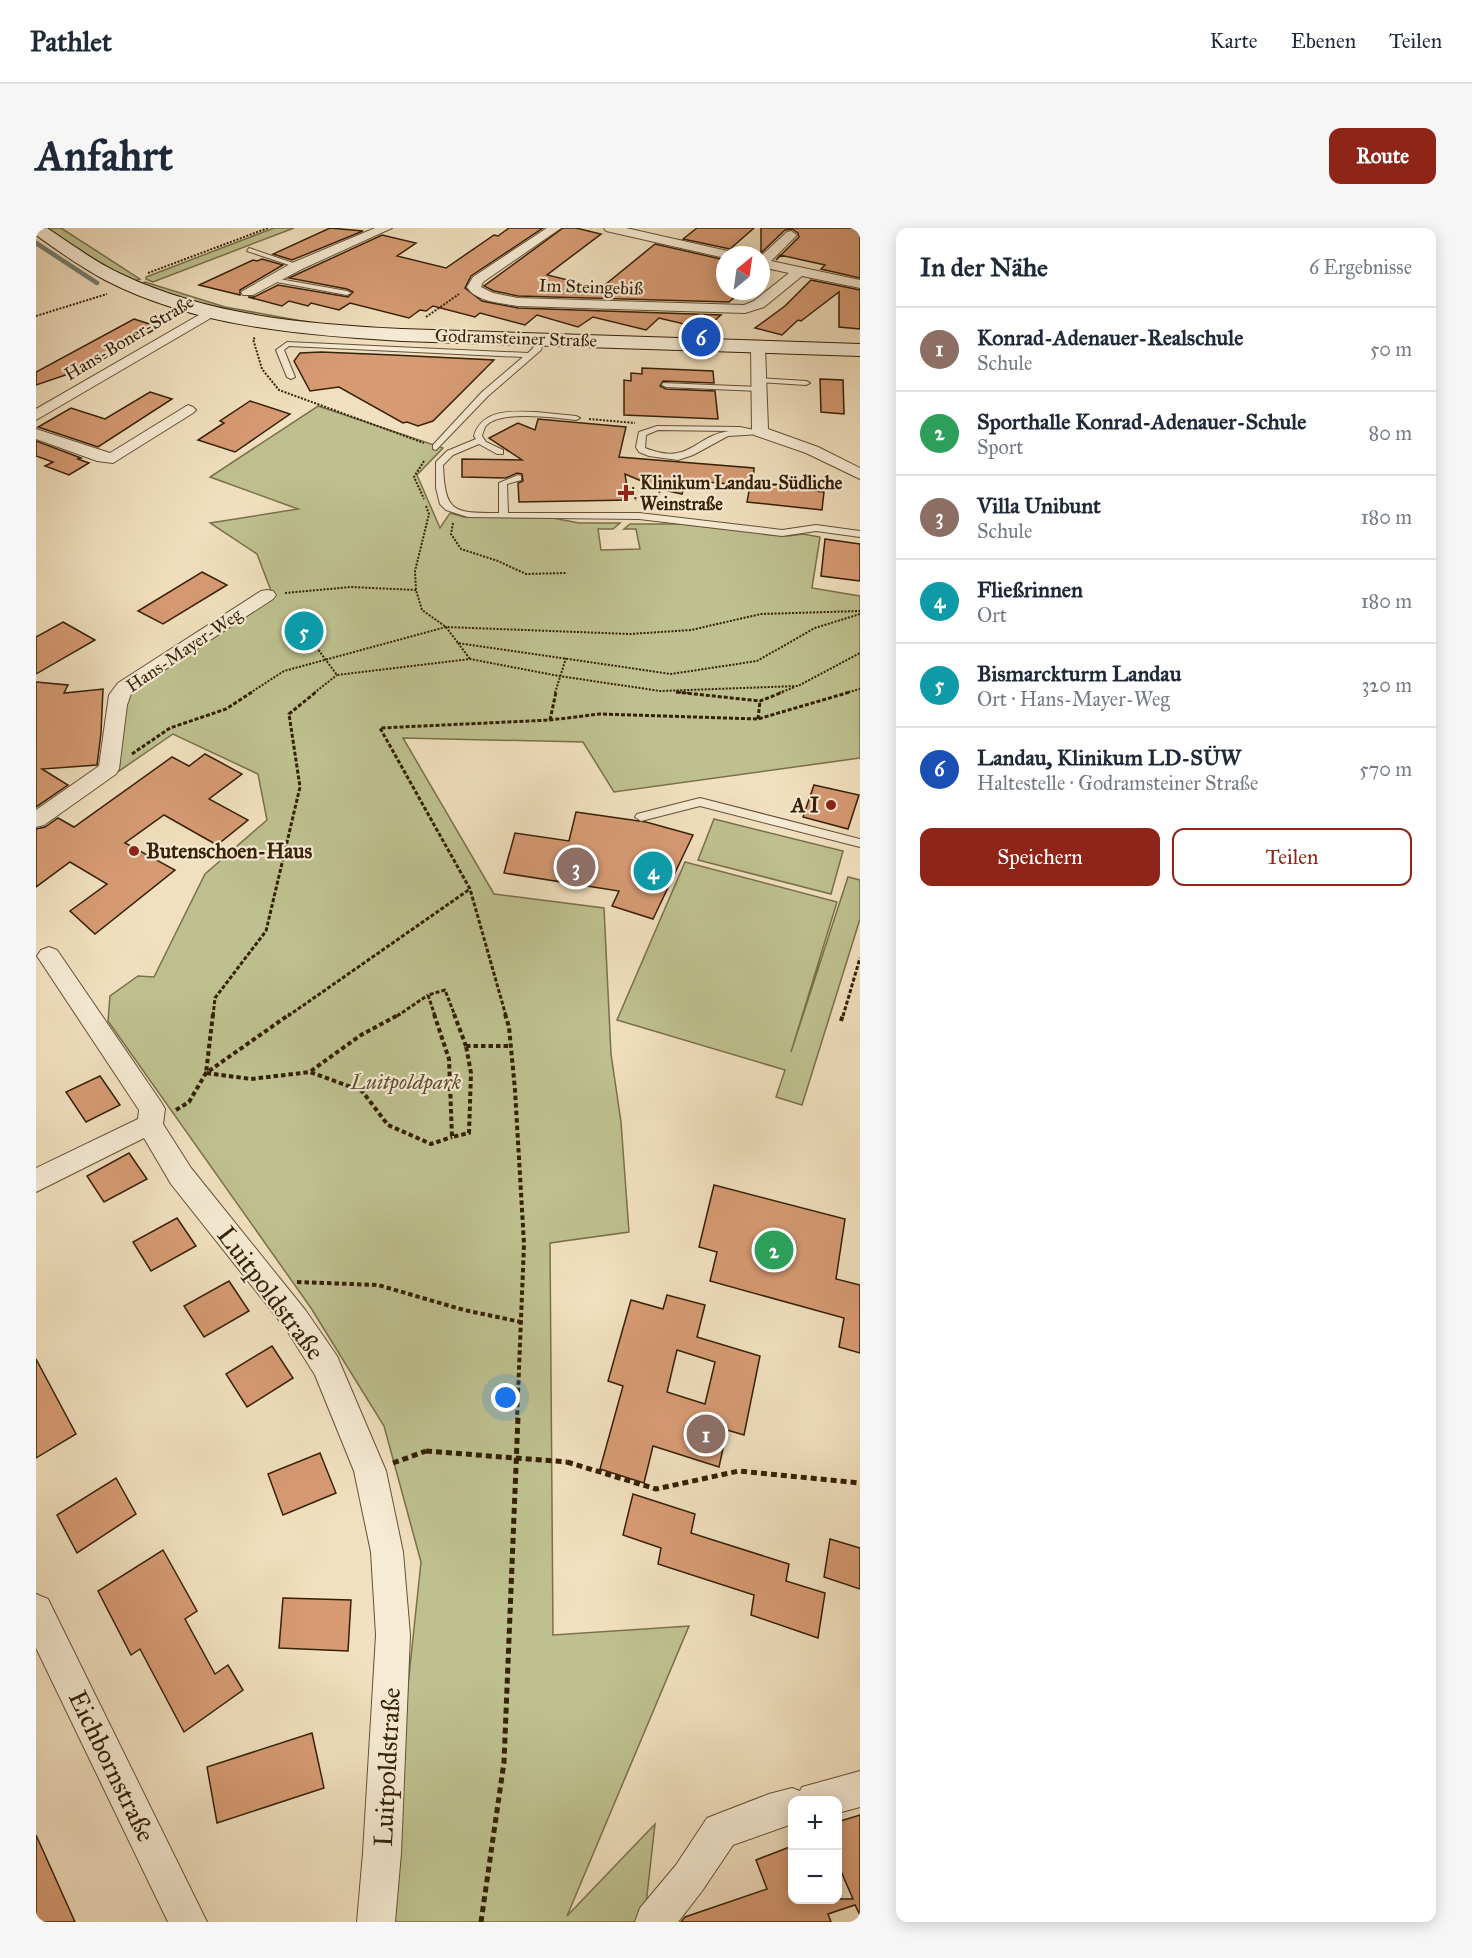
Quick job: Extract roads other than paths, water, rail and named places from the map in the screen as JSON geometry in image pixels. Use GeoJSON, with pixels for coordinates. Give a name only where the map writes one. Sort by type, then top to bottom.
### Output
{"type":"FeatureCollection","features":[{"type":"Feature","properties":{"kind":"street","name":"Godramsteiner Straße"},"geometry":{"type":"LineString","coordinates":[[36,228],[114,278],[174,301],[211,312],[303,328],[535,347],[758,347],[860,350]]}},
{"type":"Feature","properties":{"kind":"street"},"geometry":{"type":"LineString","coordinates":[[248,292],[297,266],[386,228]]}},
{"type":"Feature","properties":{"kind":"street","name":"Im Steingebiß"},"geometry":{"type":"LineString","coordinates":[[555,228],[478,280],[474,287],[496,298],[526,302],[745,309],[759,304],[799,272]]}},
{"type":"Feature","properties":{"kind":"street"},"geometry":{"type":"LineString","coordinates":[[610,228],[716,252]]}},
{"type":"Feature","properties":{"kind":"street"},"geometry":{"type":"LineString","coordinates":[[663,240],[677,228]]}},
{"type":"Feature","properties":{"kind":"street"},"geometry":{"type":"LineString","coordinates":[[770,255],[791,235]]}},
{"type":"Feature","properties":{"kind":"street"},"geometry":{"type":"LineString","coordinates":[[770,265],[860,284]]}},
{"type":"Feature","properties":{"kind":"street","name":"Hans-Boner-Straße"},"geometry":{"type":"LineString","coordinates":[[36,415],[211,312]]}},
{"type":"Feature","properties":{"kind":"street"},"geometry":{"type":"LineString","coordinates":[[758,347],[760,432],[812,450],[860,474]]}},
{"type":"Feature","properties":{"kind":"street"},"geometry":{"type":"LineString","coordinates":[[36,434],[89,453],[113,458],[188,410]]}},
{"type":"Feature","properties":{"kind":"street","name":"Hans-Mayer-Weg"},"geometry":{"type":"LineString","coordinates":[[36,820],[109,769],[119,694],[125,687],[267,595]]}},
{"type":"Feature","properties":{"kind":"street","name":"Luitpoldstraße"},"geometry":{"type":"LineString","coordinates":[[49,956],[152,1109],[150,1125],[181,1176],[272,1288],[326,1366],[370,1471],[387,1552],[393,1635],[382,1853],[376,1922]]}},
{"type":"Feature","properties":{"kind":"street"},"geometry":{"type":"LineString","coordinates":[[36,1181],[129,1133],[150,1125]]}},
{"type":"Feature","properties":{"kind":"street","name":"Eichbornstraße"},"geometry":{"type":"LineString","coordinates":[[36,1611],[188,1922]]}},
{"type":"Feature","properties":{"kind":"street"},"geometry":{"type":"LineString","coordinates":[[831,1796],[860,1789]]}},
{"type":"Feature","properties":{"kind":"street"},"geometry":{"type":"LineString","coordinates":[[654,1922],[689,1878],[720,1832],[788,1807]]}},
{"type":"Feature","properties":{"kind":"lane"},"geometry":{"type":"LineString","coordinates":[[249,250],[297,266]]}},
{"type":"Feature","properties":{"kind":"lane"},"geometry":{"type":"LineString","coordinates":[[271,279],[347,293]]}},
{"type":"Feature","properties":{"kind":"lane"},"geometry":{"type":"LineString","coordinates":[[291,377],[280,350],[287,344],[535,347]]}},
{"type":"Feature","properties":{"kind":"lane"},"geometry":{"type":"LineString","coordinates":[[436,447],[478,400],[535,347]]}},
{"type":"Feature","properties":{"kind":"lane"},"geometry":{"type":"LineString","coordinates":[[666,385],[806,383]]}},
{"type":"Feature","properties":{"kind":"lane"},"geometry":{"type":"LineString","coordinates":[[478,400],[498,416]]}},
{"type":"Feature","properties":{"kind":"lane"},"geometry":{"type":"LineString","coordinates":[[500,452],[480,440],[477,433],[480,427],[498,416],[522,414],[576,418]]}},
{"type":"Feature","properties":{"kind":"lane"},"geometry":{"type":"LineString","coordinates":[[650,429],[760,432],[721,436],[678,457],[659,456],[645,452],[640,447],[640,437],[650,429]]}},
{"type":"Feature","properties":{"kind":"lane"},"geometry":{"type":"LineString","coordinates":[[712,429],[720,432],[721,436]]}},
{"type":"Feature","properties":{"kind":"lane"},"geometry":{"type":"LineString","coordinates":[[480,440],[450,453],[439,464],[440,497],[442,502],[458,512],[483,516],[639,516],[782,533],[816,528],[860,534]]}},
{"type":"Feature","properties":{"kind":"lane"},"geometry":{"type":"LineString","coordinates":[[504,515],[503,483],[518,478]]}},
{"type":"Feature","properties":{"kind":"lane"},"geometry":{"type":"LineString","coordinates":[[641,817],[700,802],[860,843]]}},
{"type":"Feature","properties":{"kind":"waterway"},"geometry":{"type":"LineString","coordinates":[[36,243],[97,283]]}},
{"type":"Feature","properties":{"kind":"place","name":"Landau, Klinikum LD-SÜW"},"geometry":{"type":"Point","coordinates":[701,337]}},
{"type":"Feature","properties":{"kind":"place","name":"Klinikum Landau-Südliche Weinstraße"},"geometry":{"type":"Point","coordinates":[626,493]}},
{"type":"Feature","properties":{"kind":"place","name":"Bismarckturm Landau"},"geometry":{"type":"Point","coordinates":[304,631]}},
{"type":"Feature","properties":{"kind":"place","name":"A I"},"geometry":{"type":"Point","coordinates":[831,805]}},
{"type":"Feature","properties":{"kind":"place","name":"Butenschoen-Haus"},"geometry":{"type":"Point","coordinates":[134,851]}},
{"type":"Feature","properties":{"kind":"place","name":"Villa Unibunt"},"geometry":{"type":"Point","coordinates":[576,867]}},
{"type":"Feature","properties":{"kind":"place","name":"Fließrinnen"},"geometry":{"type":"Point","coordinates":[653,871]}},
{"type":"Feature","properties":{"kind":"place","name":"Sporthalle Konrad-Adenauer-Schule"},"geometry":{"type":"Point","coordinates":[774,1250]}},
{"type":"Feature","properties":{"kind":"place","name":"Konrad-Adenauer-Realschule"},"geometry":{"type":"Point","coordinates":[706,1434]}},
{"type":"Feature","properties":{"kind":"park label","name":"Luitpoldpark"},"geometry":{"type":"Point","coordinates":[406,1082]}}]}
